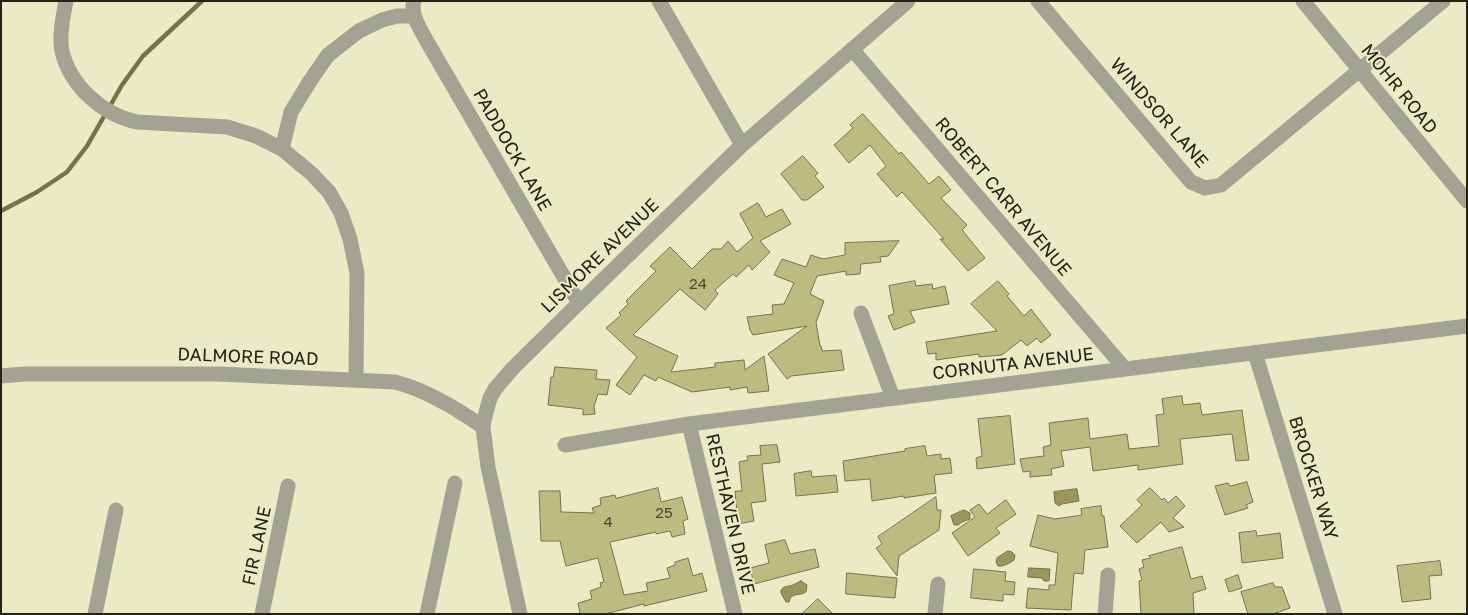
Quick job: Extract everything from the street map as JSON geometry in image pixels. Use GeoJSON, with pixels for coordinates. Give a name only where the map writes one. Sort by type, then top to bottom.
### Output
{"type":"FeatureCollection","features":[{"type":"Feature","properties":{"kind":"street"},"geometry":{"type":"LineString","coordinates":[[66,1],[62,50],[75,80],[85,93],[99,105],[125,120],[167,125],[227,127],[256,136],[282,149],[330,192],[341,213],[350,239],[356,273],[356,380]]}},
{"type":"Feature","properties":{"kind":"street"},"geometry":{"type":"LineString","coordinates":[[659,1],[742,145]]}},
{"type":"Feature","properties":{"kind":"street","name":"LISMORE AVENUE"},"geometry":{"type":"LineString","coordinates":[[520,614],[488,467],[483,427],[490,398],[495,389],[513,368],[742,145],[908,1]]}},
{"type":"Feature","properties":{"kind":"street","name":"WINDSOR LANE"},"geometry":{"type":"LineString","coordinates":[[1038,1],[1191,182],[1205,188],[1221,185],[1443,1]]}},
{"type":"Feature","properties":{"kind":"street","name":"MOHR ROAD"},"geometry":{"type":"LineString","coordinates":[[1303,1],[1467,201]]}},
{"type":"Feature","properties":{"kind":"street","name":"PADDOCK LANE"},"geometry":{"type":"LineString","coordinates":[[282,149],[291,112],[328,55],[359,31],[382,20],[414,9],[579,303]]}},
{"type":"Feature","properties":{"kind":"street","name":"ROBERT CARR AVENUE"},"geometry":{"type":"LineString","coordinates":[[852,49],[1124,369]]}},
{"type":"Feature","properties":{"kind":"street"},"geometry":{"type":"LineString","coordinates":[[861,313],[893,398]]}},
{"type":"Feature","properties":{"kind":"street","name":"CORNUTA AVENUE"},"geometry":{"type":"LineString","coordinates":[[565,445],[689,424],[1467,326]]}},
{"type":"Feature","properties":{"kind":"street","name":"BROCKER WAY"},"geometry":{"type":"LineString","coordinates":[[1255,353],[1335,614]]}},
{"type":"Feature","properties":{"kind":"street","name":"DALMORE ROAD"},"geometry":{"type":"LineString","coordinates":[[1,376],[24,374],[218,374],[395,382],[412,387],[469,416],[483,427]]}},
{"type":"Feature","properties":{"kind":"street","name":"RESTHAVEN DRIVE"},"geometry":{"type":"LineString","coordinates":[[689,424],[735,614]]}},
{"type":"Feature","properties":{"kind":"street"},"geometry":{"type":"LineString","coordinates":[[427,614],[455,483]]}},
{"type":"Feature","properties":{"kind":"street","name":"FIR LANE"},"geometry":{"type":"LineString","coordinates":[[262,614],[288,486]]}},
{"type":"Feature","properties":{"kind":"street"},"geometry":{"type":"LineString","coordinates":[[95,614],[116,510]]}},
{"type":"Feature","properties":{"kind":"street"},"geometry":{"type":"LineString","coordinates":[[1105,614],[1108,575]]}},
{"type":"Feature","properties":{"kind":"street"},"geometry":{"type":"LineString","coordinates":[[935,614],[938,584]]}},
{"type":"Feature","properties":{"kind":"shaded area"},"geometry":{"type":"Polygon","coordinates":[[[1077,489],[1079,501],[1059,506],[1055,503],[1054,492],[1077,489]]]}},
{"type":"Feature","properties":{"kind":"shaded area"},"geometry":{"type":"Polygon","coordinates":[[[964,510],[970,513],[970,519],[954,525],[951,516],[964,510]]]}},
{"type":"Feature","properties":{"kind":"shaded area"},"geometry":{"type":"Polygon","coordinates":[[[1008,551],[1015,555],[1014,560],[998,566],[997,558],[1008,551]]]}},
{"type":"Feature","properties":{"kind":"shaded area"},"geometry":{"type":"Polygon","coordinates":[[[1029,568],[1050,569],[1049,581],[1044,581],[1042,578],[1028,577],[1029,568]]]}},
{"type":"Feature","properties":{"kind":"shaded area"},"geometry":{"type":"Polygon","coordinates":[[[801,581],[807,585],[806,592],[792,596],[789,602],[786,602],[781,590],[801,581]]]}},
{"type":"Feature","properties":{"kind":"building"},"geometry":{"type":"Polygon","coordinates":[[[863,114],[899,154],[901,152],[929,184],[939,176],[951,190],[941,198],[967,225],[962,230],[985,258],[968,271],[940,239],[944,239],[902,192],[897,197],[877,174],[886,166],[870,145],[849,163],[834,145],[853,128],[850,125],[863,114]]]}},
{"type":"Feature","properties":{"kind":"building"},"geometry":{"type":"Polygon","coordinates":[[[803,156],[818,173],[815,176],[824,187],[807,200],[802,200],[781,174],[803,156]]]}},
{"type":"Feature","properties":{"kind":"building"},"geometry":{"type":"Polygon","coordinates":[[[758,203],[766,217],[782,209],[791,224],[760,241],[770,252],[752,270],[749,265],[736,277],[733,274],[715,290],[718,294],[705,310],[680,289],[633,335],[678,356],[671,372],[715,367],[715,363],[744,360],[745,370],[764,356],[769,391],[748,393],[747,387],[730,390],[730,387],[692,392],[658,377],[656,381],[644,375],[630,395],[616,385],[637,357],[606,328],[621,315],[619,313],[628,304],[626,301],[656,271],[650,266],[670,247],[692,269],[712,249],[721,249],[728,241],[737,252],[753,238],[740,214],[758,203]]]}},
{"type":"Feature","properties":{"kind":"building"},"geometry":{"type":"Polygon","coordinates":[[[899,241],[888,256],[880,257],[881,262],[861,264],[860,274],[846,275],[846,271],[817,276],[810,294],[824,301],[816,322],[820,346],[822,351],[841,350],[844,370],[791,376],[787,379],[768,354],[807,326],[753,335],[747,317],[773,314],[772,305],[784,304],[794,283],[774,275],[782,259],[806,267],[811,255],[823,259],[845,255],[845,243],[899,241]]]}},
{"type":"Feature","properties":{"kind":"building"},"geometry":{"type":"Polygon","coordinates":[[[915,281],[916,286],[932,284],[933,289],[945,286],[949,304],[910,311],[915,322],[894,330],[888,316],[894,314],[889,286],[915,281]]]}},
{"type":"Feature","properties":{"kind":"building"},"geometry":{"type":"Polygon","coordinates":[[[998,281],[1009,294],[1007,296],[1024,316],[1031,309],[1051,335],[1041,343],[1037,338],[1027,346],[1021,340],[1002,355],[979,357],[979,354],[936,360],[936,353],[928,354],[926,342],[997,331],[971,304],[998,281]]]}},
{"type":"Feature","properties":{"kind":"building"},"geometry":{"type":"Polygon","coordinates":[[[555,367],[597,370],[596,379],[610,380],[607,395],[598,394],[594,406],[595,414],[583,415],[583,409],[548,405],[551,377],[553,377],[555,367]]]}},
{"type":"Feature","properties":{"kind":"building"},"geometry":{"type":"Polygon","coordinates":[[[1182,396],[1183,405],[1200,403],[1202,415],[1242,410],[1249,460],[1236,461],[1232,434],[1180,439],[1183,464],[1138,470],[1138,465],[1093,471],[1090,447],[1061,451],[1064,466],[1051,469],[1052,475],[1030,477],[1030,471],[1023,472],[1020,459],[1044,456],[1043,447],[1051,445],[1049,423],[1088,418],[1090,439],[1127,434],[1129,449],[1159,446],[1156,415],[1164,414],[1162,399],[1182,396]]]}},
{"type":"Feature","properties":{"kind":"building"},"geometry":{"type":"Polygon","coordinates":[[[1010,416],[1015,464],[977,469],[976,458],[982,456],[978,419],[1010,416]]]}},
{"type":"Feature","properties":{"kind":"building"},"geometry":{"type":"Polygon","coordinates":[[[777,445],[780,462],[762,464],[766,501],[751,503],[754,521],[738,524],[735,491],[742,491],[739,462],[748,460],[747,456],[761,455],[760,446],[777,445]]]}},
{"type":"Feature","properties":{"kind":"building"},"geometry":{"type":"Polygon","coordinates":[[[925,446],[927,456],[941,454],[941,459],[950,458],[952,473],[934,475],[936,493],[872,501],[870,479],[845,481],[843,461],[925,446]]]}},
{"type":"Feature","properties":{"kind":"building"},"geometry":{"type":"Polygon","coordinates":[[[811,471],[812,477],[836,475],[838,492],[796,496],[794,474],[811,471]]]}},
{"type":"Feature","properties":{"kind":"building"},"geometry":{"type":"Polygon","coordinates":[[[1247,482],[1253,502],[1246,505],[1248,508],[1225,515],[1215,486],[1228,483],[1230,486],[1247,482]]]}},
{"type":"Feature","properties":{"kind":"building"},"geometry":{"type":"Polygon","coordinates":[[[658,488],[661,502],[682,497],[688,519],[683,521],[685,534],[672,537],[670,531],[656,534],[656,532],[610,542],[624,595],[648,591],[646,583],[670,578],[667,568],[675,565],[675,562],[688,558],[693,576],[702,573],[707,591],[605,614],[580,614],[578,603],[592,599],[590,591],[601,587],[600,583],[604,582],[598,558],[566,566],[560,541],[541,541],[539,491],[560,491],[561,512],[594,513],[592,508],[601,505],[600,498],[615,495],[616,498],[658,488]]]}},
{"type":"Feature","properties":{"kind":"building"},"geometry":{"type":"Polygon","coordinates":[[[1150,488],[1162,500],[1164,498],[1168,503],[1176,496],[1185,506],[1173,518],[1184,527],[1169,532],[1161,522],[1137,543],[1120,526],[1142,505],[1137,500],[1150,488]]]}},
{"type":"Feature","properties":{"kind":"building"},"geometry":{"type":"Polygon","coordinates":[[[936,497],[937,510],[941,510],[939,530],[899,556],[897,576],[876,548],[882,544],[878,537],[936,497]]]}},
{"type":"Feature","properties":{"kind":"building"},"geometry":{"type":"Polygon","coordinates":[[[1006,500],[1016,514],[996,528],[1000,533],[968,556],[952,533],[975,517],[970,510],[979,504],[987,514],[1006,500]]]}},
{"type":"Feature","properties":{"kind":"building"},"geometry":{"type":"Polygon","coordinates":[[[1101,506],[1108,547],[1085,550],[1083,574],[1074,573],[1071,610],[1026,608],[1028,588],[1049,590],[1049,585],[1055,585],[1058,553],[1030,546],[1038,515],[1055,519],[1082,515],[1081,509],[1101,506]]]}},
{"type":"Feature","properties":{"kind":"building"},"geometry":{"type":"Polygon","coordinates":[[[1256,531],[1257,536],[1280,533],[1283,558],[1242,563],[1239,533],[1256,531]]]}},
{"type":"Feature","properties":{"kind":"building"},"geometry":{"type":"Polygon","coordinates":[[[785,540],[790,554],[815,549],[819,567],[754,584],[750,568],[769,563],[765,545],[785,540]]]}},
{"type":"Feature","properties":{"kind":"building"},"geometry":{"type":"Polygon","coordinates":[[[1182,547],[1191,579],[1202,576],[1206,589],[1193,593],[1194,614],[1141,614],[1139,581],[1142,580],[1139,569],[1144,567],[1142,560],[1151,558],[1149,556],[1182,547]]]}},
{"type":"Feature","properties":{"kind":"building"},"geometry":{"type":"Polygon","coordinates":[[[1440,561],[1442,575],[1429,576],[1431,599],[1402,602],[1397,566],[1440,561]]]}},
{"type":"Feature","properties":{"kind":"building"},"geometry":{"type":"Polygon","coordinates":[[[974,569],[1006,572],[1005,581],[1015,582],[1014,595],[1003,594],[1003,601],[971,598],[974,569]]]}},
{"type":"Feature","properties":{"kind":"building"},"geometry":{"type":"Polygon","coordinates":[[[847,573],[897,578],[895,598],[846,594],[847,573]]]}},
{"type":"Feature","properties":{"kind":"building"},"geometry":{"type":"Polygon","coordinates":[[[1238,575],[1242,588],[1229,592],[1225,580],[1238,575]]]}},
{"type":"Feature","properties":{"kind":"building"},"geometry":{"type":"Polygon","coordinates":[[[1273,583],[1275,587],[1282,587],[1290,608],[1273,614],[1248,614],[1241,592],[1273,583]]]}},
{"type":"Feature","properties":{"kind":"building"},"geometry":{"type":"Polygon","coordinates":[[[818,599],[833,614],[802,614],[818,599]]]}},
{"type":"Feature","properties":{"kind":"waterway"},"geometry":{"type":"LineString","coordinates":[[1,211],[37,192],[67,172],[87,146],[122,85],[143,56],[202,1]]}}]}
